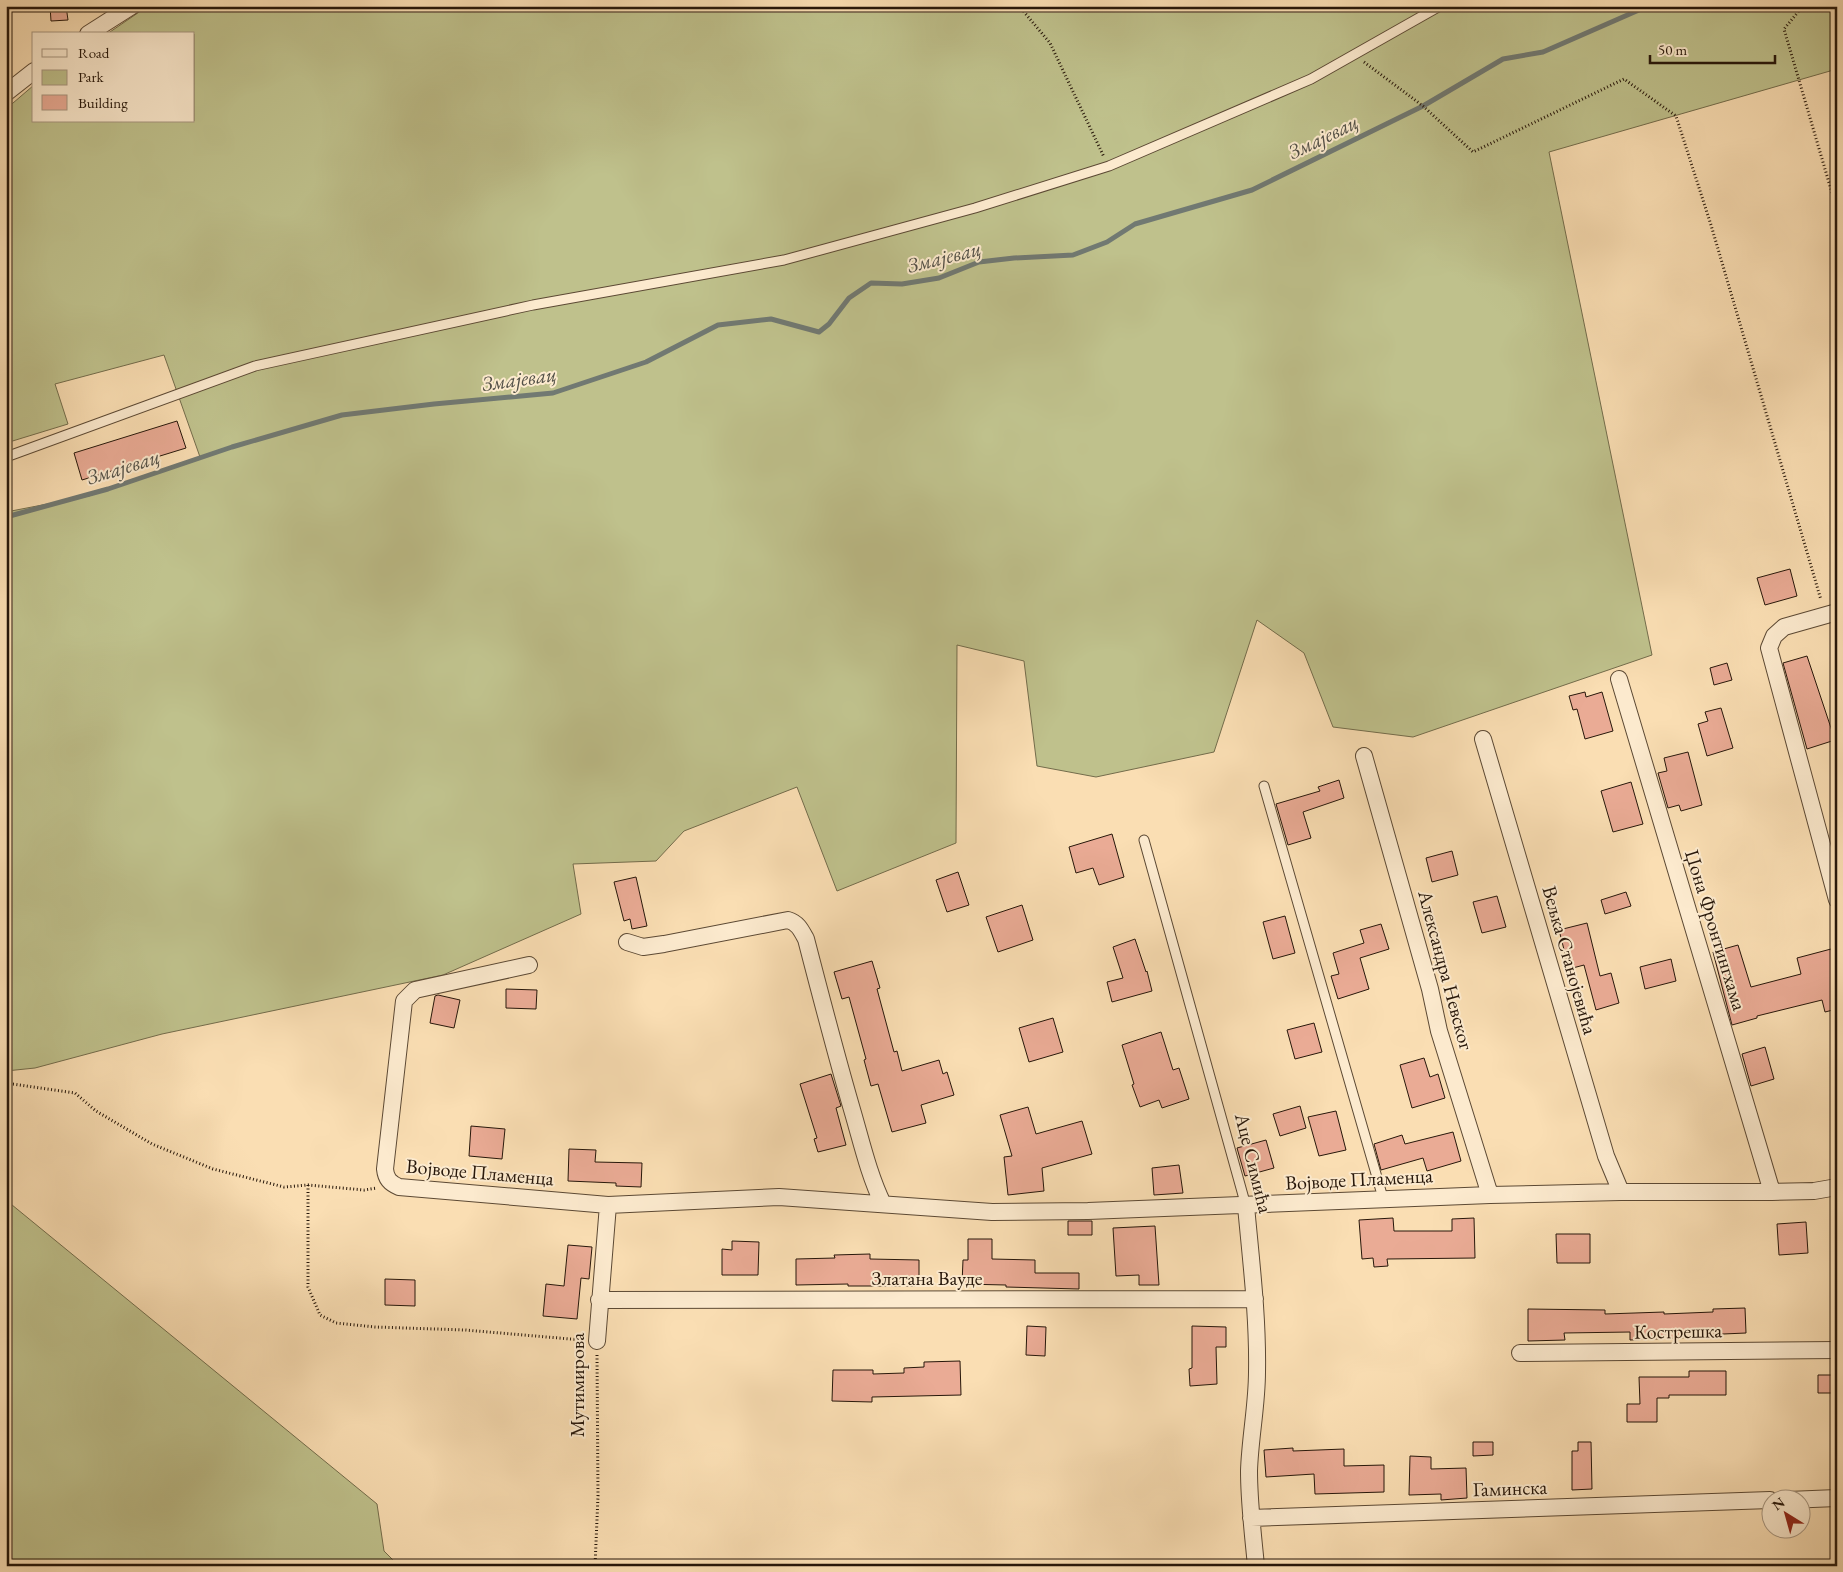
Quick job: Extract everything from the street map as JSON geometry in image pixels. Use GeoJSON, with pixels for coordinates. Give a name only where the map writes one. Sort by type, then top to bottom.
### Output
{"type":"FeatureCollection","features":[{"type":"Feature","properties":{"kind":"street"},"geometry":{"type":"LineString","coordinates":[[90,32],[106,14],[132,6]]}},
{"type":"Feature","properties":{"kind":"street"},"geometry":{"type":"LineString","coordinates":[[6,93],[32,73]]}},
{"type":"Feature","properties":{"kind":"street"},"geometry":{"type":"LineString","coordinates":[[1831,614],[1784,627],[1774,636],[1769,648],[1837,900]]}},
{"type":"Feature","properties":{"kind":"street","name":"Џона Фронтингхама"},"geometry":{"type":"LineString","coordinates":[[1619,679],[1772,1192]]}},
{"type":"Feature","properties":{"kind":"street","name":"Вељка Станојевића"},"geometry":{"type":"LineString","coordinates":[[1483,739],[1606,1156],[1621,1192]]}},
{"type":"Feature","properties":{"kind":"street","name":"Александра Невског"},"geometry":{"type":"LineString","coordinates":[[1364,756],[1430,989],[1439,1031],[1490,1195]]}},
{"type":"Feature","properties":{"kind":"street"},"geometry":{"type":"LineString","coordinates":[[627,942],[643,946],[788,920],[800,927],[806,939],[867,1163],[883,1204]]}},
{"type":"Feature","properties":{"kind":"street","name":"Војводе Пламенца"},"geometry":{"type":"LineString","coordinates":[[529,966],[415,990],[404,1001],[385,1169],[386,1176],[391,1183],[399,1187],[608,1205],[779,1197],[992,1212],[1246,1206],[1384,1198],[1490,1195],[1621,1192],[1772,1192],[1837,1187]]}},
{"type":"Feature","properties":{"kind":"street","name":"Мутимирова"},"geometry":{"type":"LineString","coordinates":[[597,1341],[608,1205]]}},
{"type":"Feature","properties":{"kind":"street","name":"Аце Симића"},"geometry":{"type":"LineString","coordinates":[[1246,1206],[1255,1299],[1257,1374],[1249,1471],[1256,1566]]}},
{"type":"Feature","properties":{"kind":"street","name":"Златана Вауде"},"geometry":{"type":"LineString","coordinates":[[599,1300],[1255,1299]]}},
{"type":"Feature","properties":{"kind":"street","name":"Кострешка"},"geometry":{"type":"LineString","coordinates":[[1520,1353],[1837,1350]]}},
{"type":"Feature","properties":{"kind":"street"},"geometry":{"type":"LineString","coordinates":[[1810,1499],[1837,1498]]}},
{"type":"Feature","properties":{"kind":"street","name":"Гаминска"},"geometry":{"type":"LineString","coordinates":[[1251,1518],[1760,1500]]}},
{"type":"Feature","properties":{"kind":"lane"},"geometry":{"type":"LineString","coordinates":[[6,457],[255,366],[533,305],[784,260],[975,208],[1109,166],[1311,79],[1440,6]]}},
{"type":"Feature","properties":{"kind":"lane"},"geometry":{"type":"LineString","coordinates":[[1264,786],[1384,1198]]}},
{"type":"Feature","properties":{"kind":"lane","name":"Аце Симића"},"geometry":{"type":"LineString","coordinates":[[1144,840],[1246,1206]]}},
{"type":"Feature","properties":{"kind":"path"},"geometry":{"type":"LineString","coordinates":[[1019,6],[1050,43],[1109,166]]}},
{"type":"Feature","properties":{"kind":"path"},"geometry":{"type":"LineString","coordinates":[[1802,6],[1784,29],[1837,210]]}},
{"type":"Feature","properties":{"kind":"path"},"geometry":{"type":"LineString","coordinates":[[1354,55],[1423,106],[1473,152],[1624,78],[1676,116],[1831,614]]}},
{"type":"Feature","properties":{"kind":"path"},"geometry":{"type":"LineString","coordinates":[[6,1083],[75,1094],[96,1111],[152,1144],[213,1169],[284,1187],[308,1185],[364,1190],[380,1188],[391,1183]]}},
{"type":"Feature","properties":{"kind":"path"},"geometry":{"type":"LineString","coordinates":[[308,1185],[308,1287],[320,1315],[336,1323],[375,1327],[465,1330],[597,1341]]}},
{"type":"Feature","properties":{"kind":"path","name":"Мутимирова"},"geometry":{"type":"LineString","coordinates":[[595,1566],[598,1496],[597,1341]]}},
{"type":"Feature","properties":{"kind":"green space"},"geometry":{"type":"Polygon","coordinates":[[[148,6],[1837,6],[1837,69],[1549,152],[1652,655],[1413,737],[1333,727],[1304,653],[1257,620],[1214,752],[1096,777],[1037,766],[1024,661],[957,645],[956,843],[837,891],[797,787],[684,831],[656,861],[573,864],[581,914],[443,975],[162,1034],[35,1068],[6,1071],[6,512],[89,496],[200,457],[164,355],[55,384],[68,424],[6,443],[6,109],[32,87],[32,122],[195,122],[195,32],[110,32],[148,6]]]}},
{"type":"Feature","properties":{"kind":"green space"},"geometry":{"type":"Polygon","coordinates":[[[6,1200],[377,1504],[384,1551],[399,1566],[322,1566],[318,1561],[306,1566],[6,1566],[6,1200]]]}},
{"type":"Feature","properties":{"kind":"building"},"geometry":{"type":"Polygon","coordinates":[[[50,6],[66,6],[68,20],[51,21],[50,6]]]}},
{"type":"Feature","properties":{"kind":"building"},"geometry":{"type":"Polygon","coordinates":[[[177,421],[186,448],[82,480],[74,453],[177,421]]]}},
{"type":"Feature","properties":{"kind":"building"},"geometry":{"type":"Polygon","coordinates":[[[1790,569],[1797,596],[1765,605],[1757,578],[1790,569]]]}},
{"type":"Feature","properties":{"kind":"building"},"geometry":{"type":"Polygon","coordinates":[[[1807,656],[1835,740],[1807,749],[1783,663],[1807,656]]]}},
{"type":"Feature","properties":{"kind":"building"},"geometry":{"type":"Polygon","coordinates":[[[1727,663],[1732,680],[1714,685],[1710,668],[1727,663]]]}},
{"type":"Feature","properties":{"kind":"building"},"geometry":{"type":"Polygon","coordinates":[[[1585,692],[1586,697],[1602,692],[1613,731],[1585,739],[1577,709],[1573,710],[1569,696],[1585,692]]]}},
{"type":"Feature","properties":{"kind":"building"},"geometry":{"type":"Polygon","coordinates":[[[1721,708],[1733,748],[1707,756],[1698,724],[1708,721],[1705,712],[1721,708]]]}},
{"type":"Feature","properties":{"kind":"building"},"geometry":{"type":"Polygon","coordinates":[[[1688,752],[1702,805],[1681,811],[1679,805],[1668,808],[1658,773],[1667,771],[1664,758],[1688,752]]]}},
{"type":"Feature","properties":{"kind":"building"},"geometry":{"type":"Polygon","coordinates":[[[1339,780],[1344,798],[1303,812],[1311,838],[1288,845],[1276,804],[1320,791],[1318,787],[1339,780]]]}},
{"type":"Feature","properties":{"kind":"building"},"geometry":{"type":"Polygon","coordinates":[[[1631,782],[1643,824],[1613,832],[1601,791],[1631,782]]]}},
{"type":"Feature","properties":{"kind":"building"},"geometry":{"type":"Polygon","coordinates":[[[1112,834],[1124,877],[1099,885],[1093,868],[1076,873],[1069,847],[1112,834]]]}},
{"type":"Feature","properties":{"kind":"building"},"geometry":{"type":"Polygon","coordinates":[[[1452,851],[1458,875],[1432,882],[1426,858],[1452,851]]]}},
{"type":"Feature","properties":{"kind":"building"},"geometry":{"type":"Polygon","coordinates":[[[958,872],[969,905],[947,912],[936,880],[958,872]]]}},
{"type":"Feature","properties":{"kind":"building"},"geometry":{"type":"Polygon","coordinates":[[[636,877],[647,926],[632,929],[630,919],[624,921],[614,882],[636,877]]]}},
{"type":"Feature","properties":{"kind":"building"},"geometry":{"type":"Polygon","coordinates":[[[1626,892],[1631,906],[1605,914],[1601,900],[1626,892]]]}},
{"type":"Feature","properties":{"kind":"building"},"geometry":{"type":"Polygon","coordinates":[[[1497,896],[1506,927],[1482,933],[1473,902],[1497,896]]]}},
{"type":"Feature","properties":{"kind":"building"},"geometry":{"type":"Polygon","coordinates":[[[1022,905],[1033,940],[998,952],[986,917],[1022,905]]]}},
{"type":"Feature","properties":{"kind":"building"},"geometry":{"type":"Polygon","coordinates":[[[1285,916],[1295,953],[1273,959],[1263,922],[1285,916]]]}},
{"type":"Feature","properties":{"kind":"building"},"geometry":{"type":"Polygon","coordinates":[[[1587,923],[1600,976],[1611,973],[1619,1003],[1596,1010],[1584,965],[1569,969],[1559,930],[1587,923]]]}},
{"type":"Feature","properties":{"kind":"building"},"geometry":{"type":"Polygon","coordinates":[[[1381,924],[1389,949],[1360,958],[1369,989],[1338,999],[1331,976],[1339,974],[1333,953],[1364,943],[1360,930],[1381,924]]]}},
{"type":"Feature","properties":{"kind":"building"},"geometry":{"type":"Polygon","coordinates":[[[1135,939],[1152,991],[1112,1002],[1107,982],[1123,978],[1113,947],[1135,939]]]}},
{"type":"Feature","properties":{"kind":"building"},"geometry":{"type":"Polygon","coordinates":[[[1738,945],[1751,987],[1801,974],[1797,958],[1831,949],[1837,971],[1837,1009],[1825,1012],[1822,1000],[1757,1016],[1757,1018],[1732,1025],[1713,952],[1738,945]]]}},
{"type":"Feature","properties":{"kind":"building"},"geometry":{"type":"Polygon","coordinates":[[[1671,959],[1676,981],[1645,989],[1640,967],[1671,959]]]}},
{"type":"Feature","properties":{"kind":"building"},"geometry":{"type":"Polygon","coordinates":[[[872,961],[880,988],[877,989],[894,1052],[897,1051],[902,1071],[939,1060],[943,1074],[947,1072],[954,1095],[921,1105],[926,1123],[892,1132],[878,1084],[871,1086],[864,1060],[866,1059],[849,997],[842,999],[834,972],[872,961]]]}},
{"type":"Feature","properties":{"kind":"building"},"geometry":{"type":"Polygon","coordinates":[[[506,989],[537,990],[536,1009],[506,1008],[506,989]]]}},
{"type":"Feature","properties":{"kind":"building"},"geometry":{"type":"Polygon","coordinates":[[[435,996],[460,1000],[454,1028],[430,1023],[435,996]]]}},
{"type":"Feature","properties":{"kind":"building"},"geometry":{"type":"Polygon","coordinates":[[[1053,1018],[1063,1052],[1029,1062],[1019,1028],[1053,1018]]]}},
{"type":"Feature","properties":{"kind":"building"},"geometry":{"type":"Polygon","coordinates":[[[1314,1023],[1322,1052],[1295,1059],[1287,1030],[1314,1023]]]}},
{"type":"Feature","properties":{"kind":"building"},"geometry":{"type":"Polygon","coordinates":[[[1161,1032],[1173,1070],[1179,1068],[1189,1099],[1162,1108],[1159,1100],[1140,1107],[1132,1085],[1134,1084],[1122,1045],[1161,1032]]]}},
{"type":"Feature","properties":{"kind":"building"},"geometry":{"type":"Polygon","coordinates":[[[1765,1047],[1774,1079],[1751,1086],[1742,1054],[1765,1047]]]}},
{"type":"Feature","properties":{"kind":"building"},"geometry":{"type":"Polygon","coordinates":[[[1424,1058],[1430,1077],[1438,1074],[1445,1098],[1412,1108],[1400,1065],[1424,1058]]]}},
{"type":"Feature","properties":{"kind":"building"},"geometry":{"type":"Polygon","coordinates":[[[831,1074],[841,1106],[836,1108],[846,1145],[818,1152],[814,1139],[817,1138],[800,1084],[831,1074]]]}},
{"type":"Feature","properties":{"kind":"building"},"geometry":{"type":"Polygon","coordinates":[[[1300,1106],[1306,1128],[1280,1136],[1273,1114],[1300,1106]]]}},
{"type":"Feature","properties":{"kind":"building"},"geometry":{"type":"Polygon","coordinates":[[[1028,1107],[1036,1134],[1082,1121],[1092,1154],[1042,1168],[1044,1191],[1008,1195],[1004,1157],[1012,1156],[1000,1115],[1028,1107]]]}},
{"type":"Feature","properties":{"kind":"building"},"geometry":{"type":"Polygon","coordinates":[[[1336,1111],[1346,1150],[1319,1156],[1308,1117],[1336,1111]]]}},
{"type":"Feature","properties":{"kind":"building"},"geometry":{"type":"Polygon","coordinates":[[[471,1126],[505,1129],[502,1159],[469,1156],[471,1126]]]}},
{"type":"Feature","properties":{"kind":"building"},"geometry":{"type":"Polygon","coordinates":[[[1453,1132],[1461,1161],[1427,1171],[1423,1158],[1381,1170],[1374,1144],[1402,1135],[1405,1144],[1453,1132]]]}},
{"type":"Feature","properties":{"kind":"building"},"geometry":{"type":"Polygon","coordinates":[[[1266,1140],[1274,1168],[1245,1176],[1237,1148],[1266,1140]]]}},
{"type":"Feature","properties":{"kind":"building"},"geometry":{"type":"Polygon","coordinates":[[[569,1149],[596,1150],[595,1162],[642,1163],[641,1187],[616,1186],[616,1183],[568,1181],[569,1149]]]}},
{"type":"Feature","properties":{"kind":"building"},"geometry":{"type":"Polygon","coordinates":[[[1179,1165],[1183,1193],[1154,1195],[1152,1168],[1179,1165]]]}},
{"type":"Feature","properties":{"kind":"building"},"geometry":{"type":"Polygon","coordinates":[[[1393,1218],[1394,1231],[1452,1231],[1452,1219],[1474,1218],[1475,1258],[1387,1259],[1388,1266],[1374,1267],[1373,1258],[1362,1259],[1359,1220],[1393,1218]]]}},
{"type":"Feature","properties":{"kind":"building"},"geometry":{"type":"Polygon","coordinates":[[[1068,1221],[1092,1221],[1092,1235],[1068,1235],[1068,1221]]]}},
{"type":"Feature","properties":{"kind":"building"},"geometry":{"type":"Polygon","coordinates":[[[1806,1222],[1808,1253],[1779,1255],[1777,1224],[1806,1222]]]}},
{"type":"Feature","properties":{"kind":"building"},"geometry":{"type":"Polygon","coordinates":[[[1155,1226],[1159,1285],[1139,1285],[1139,1275],[1116,1276],[1113,1228],[1155,1226]]]}},
{"type":"Feature","properties":{"kind":"building"},"geometry":{"type":"Polygon","coordinates":[[[1556,1234],[1590,1234],[1590,1263],[1557,1263],[1556,1234]]]}},
{"type":"Feature","properties":{"kind":"building"},"geometry":{"type":"Polygon","coordinates":[[[968,1239],[992,1239],[992,1259],[1035,1260],[1035,1273],[1079,1273],[1079,1289],[962,1284],[963,1260],[968,1260],[968,1239]]]}},
{"type":"Feature","properties":{"kind":"building"},"geometry":{"type":"Polygon","coordinates":[[[732,1241],[759,1242],[758,1275],[722,1275],[722,1249],[732,1250],[732,1241]]]}},
{"type":"Feature","properties":{"kind":"building"},"geometry":{"type":"Polygon","coordinates":[[[568,1245],[592,1247],[589,1279],[581,1278],[577,1319],[543,1316],[546,1284],[564,1286],[568,1245]]]}},
{"type":"Feature","properties":{"kind":"building"},"geometry":{"type":"Polygon","coordinates":[[[870,1254],[870,1259],[919,1260],[919,1286],[796,1285],[796,1259],[835,1258],[834,1255],[870,1254]]]}},
{"type":"Feature","properties":{"kind":"building"},"geometry":{"type":"Polygon","coordinates":[[[385,1279],[415,1280],[415,1306],[385,1305],[385,1279]]]}},
{"type":"Feature","properties":{"kind":"building"},"geometry":{"type":"Polygon","coordinates":[[[1745,1308],[1746,1333],[1630,1340],[1630,1332],[1564,1333],[1565,1340],[1528,1341],[1528,1309],[1605,1310],[1605,1314],[1664,1312],[1664,1314],[1713,1312],[1713,1309],[1745,1308]]]}},
{"type":"Feature","properties":{"kind":"building"},"geometry":{"type":"Polygon","coordinates":[[[1027,1326],[1046,1327],[1045,1356],[1026,1355],[1027,1326]]]}},
{"type":"Feature","properties":{"kind":"building"},"geometry":{"type":"Polygon","coordinates":[[[1192,1326],[1226,1327],[1226,1347],[1216,1347],[1217,1384],[1190,1386],[1189,1369],[1192,1368],[1192,1326]]]}},
{"type":"Feature","properties":{"kind":"building"},"geometry":{"type":"Polygon","coordinates":[[[960,1361],[961,1395],[872,1397],[872,1402],[832,1401],[833,1370],[873,1370],[873,1374],[904,1373],[904,1368],[924,1367],[924,1362],[960,1361]]]}},
{"type":"Feature","properties":{"kind":"building"},"geometry":{"type":"Polygon","coordinates":[[[1689,1371],[1726,1371],[1726,1395],[1669,1395],[1669,1398],[1657,1398],[1657,1422],[1627,1422],[1627,1404],[1640,1404],[1639,1377],[1689,1377],[1689,1371]]]}},
{"type":"Feature","properties":{"kind":"building"},"geometry":{"type":"Polygon","coordinates":[[[1818,1375],[1837,1375],[1837,1393],[1818,1393],[1818,1375]]]}},
{"type":"Feature","properties":{"kind":"building"},"geometry":{"type":"Polygon","coordinates":[[[1473,1442],[1493,1442],[1493,1455],[1473,1456],[1473,1442]]]}},
{"type":"Feature","properties":{"kind":"building"},"geometry":{"type":"Polygon","coordinates":[[[1578,1442],[1591,1442],[1592,1489],[1572,1490],[1572,1451],[1578,1451],[1578,1442]]]}},
{"type":"Feature","properties":{"kind":"building"},"geometry":{"type":"Polygon","coordinates":[[[1293,1448],[1293,1451],[1344,1449],[1344,1466],[1384,1465],[1384,1492],[1315,1494],[1314,1474],[1266,1477],[1264,1450],[1293,1448]]]}},
{"type":"Feature","properties":{"kind":"building"},"geometry":{"type":"Polygon","coordinates":[[[1410,1456],[1431,1457],[1431,1469],[1466,1468],[1467,1498],[1441,1500],[1441,1494],[1409,1495],[1410,1456]]]}},
{"type":"Feature","properties":{"kind":"waterway","name":"Змајевац"},"geometry":{"type":"LineString","coordinates":[[6,517],[108,489],[232,447],[342,415],[553,393],[646,362],[718,325],[771,319],[819,332],[829,324],[849,298],[871,283],[902,284],[939,278],[979,262],[1073,255],[1107,242],[1135,224],[1252,190],[1423,106],[1503,59],[1543,52],[1648,6]]}}]}
